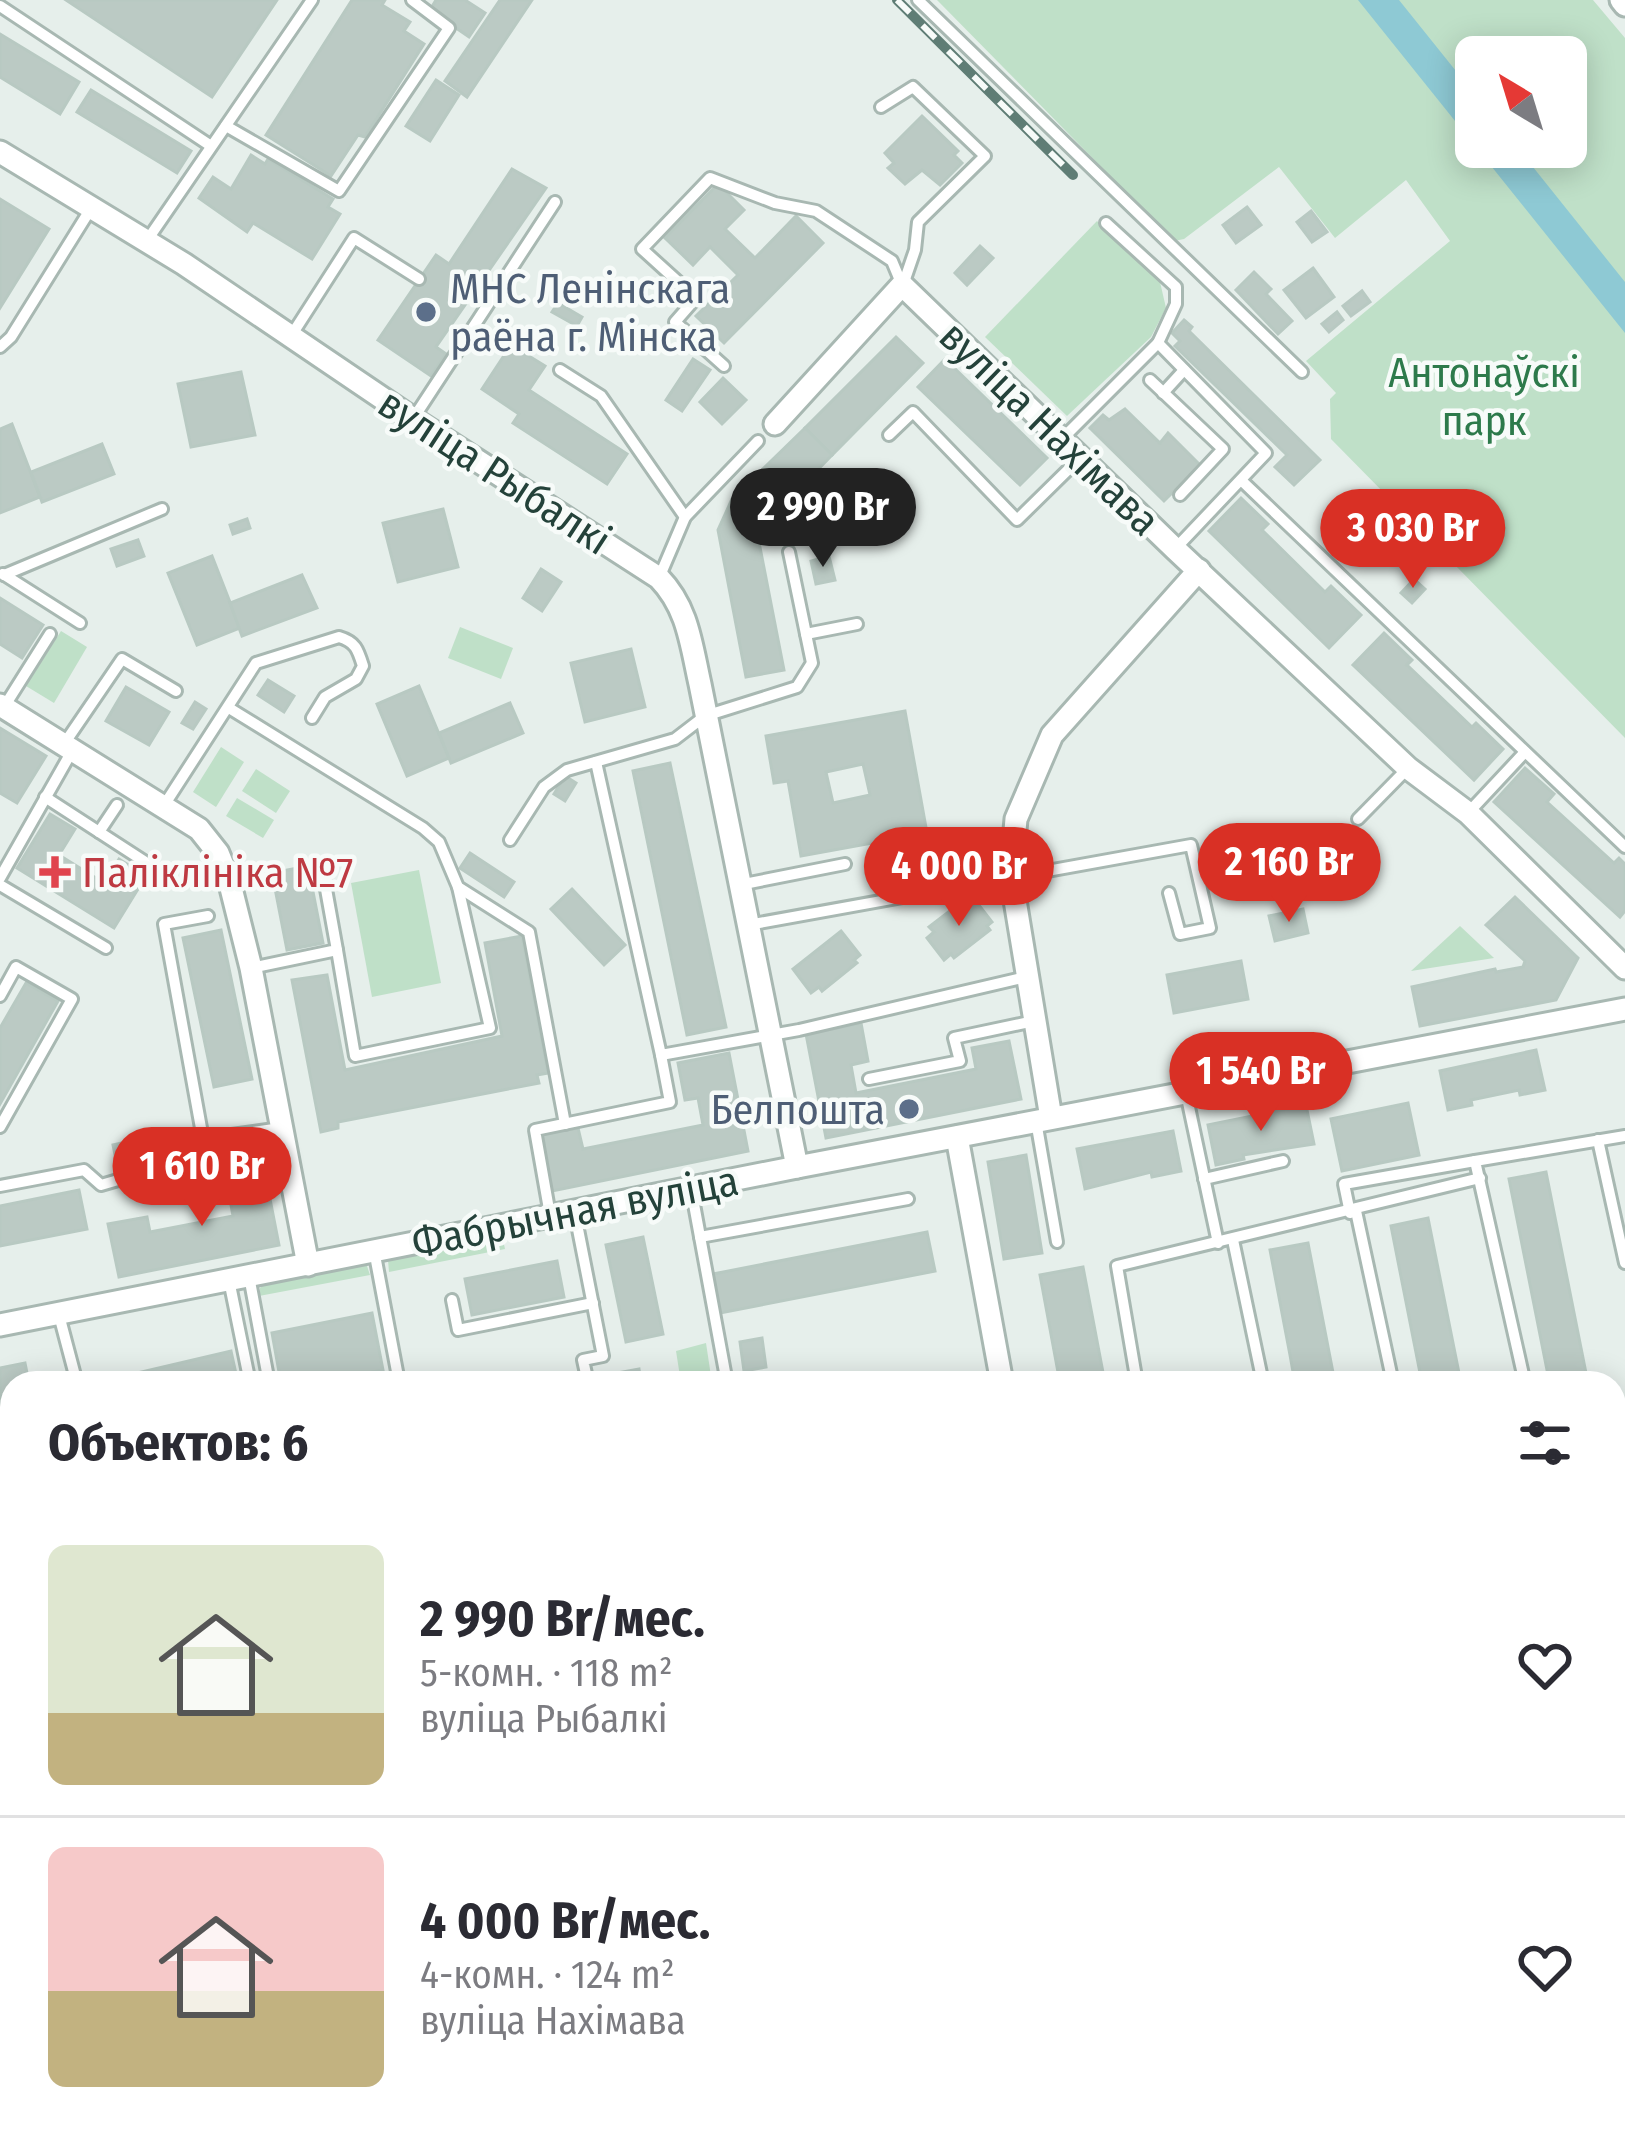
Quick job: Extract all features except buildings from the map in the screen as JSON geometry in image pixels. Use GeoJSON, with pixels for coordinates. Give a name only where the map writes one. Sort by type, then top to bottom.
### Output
{"type":"FeatureCollection","features":[{"type":"Feature","properties":{"kind":"street","name":"вуліца Рыбалкі"},"geometry":{"type":"LineString","coordinates":[[0,152],[291,336],[659,578],[676,596],[685,616],[797,1167]]}},
{"type":"Feature","properties":{"kind":"street"},"geometry":{"type":"LineString","coordinates":[[775,424],[902,285]]}},
{"type":"Feature","properties":{"kind":"street","name":"вуліца Нахімава"},"geometry":{"type":"LineString","coordinates":[[902,285],[1408,768],[1468,812],[1625,968]]}},
{"type":"Feature","properties":{"kind":"street","name":"вуліца Нахімава"},"geometry":{"type":"LineString","coordinates":[[1044,1120],[1034,1021],[1010,876],[1016,819],[1052,735],[1199,570]]}},
{"type":"Feature","properties":{"kind":"street"},"geometry":{"type":"LineString","coordinates":[[2,706],[199,830],[218,853],[251,968],[308,1265]]}},
{"type":"Feature","properties":{"kind":"street","name":"Фабрычная вуліца"},"geometry":{"type":"LineString","coordinates":[[0,1325],[1625,1009]]}},
{"type":"Feature","properties":{"kind":"street"},"geometry":{"type":"LineString","coordinates":[[957,1137],[1000,1371]]}},
{"type":"Feature","properties":{"kind":"lane"},"geometry":{"type":"LineString","coordinates":[[146,242],[312,0]]}},
{"type":"Feature","properties":{"kind":"lane"},"geometry":{"type":"LineString","coordinates":[[226,126],[340,191],[448,28],[412,0]]}},
{"type":"Feature","properties":{"kind":"lane"},"geometry":{"type":"LineString","coordinates":[[918,0],[1302,372]]}},
{"type":"Feature","properties":{"kind":"lane"},"geometry":{"type":"LineString","coordinates":[[0,6],[211,146]]}},
{"type":"Feature","properties":{"kind":"lane"},"geometry":{"type":"LineString","coordinates":[[881,107],[914,87],[985,157],[918,221],[915,250],[902,285]]}},
{"type":"Feature","properties":{"kind":"lane"},"geometry":{"type":"LineString","coordinates":[[724,366],[675,322],[696,298],[642,249],[710,178],[816,211],[892,261],[902,285]]}},
{"type":"Feature","properties":{"kind":"lane"},"geometry":{"type":"LineString","coordinates":[[413,419],[555,202]]}},
{"type":"Feature","properties":{"kind":"lane"},"geometry":{"type":"LineString","coordinates":[[0,347],[11,337],[90,210]]}},
{"type":"Feature","properties":{"kind":"lane"},"geometry":{"type":"LineString","coordinates":[[1061,440],[1158,343],[1176,304],[1176,287],[1106,223]]}},
{"type":"Feature","properties":{"kind":"lane"},"geometry":{"type":"LineString","coordinates":[[291,336],[354,238],[419,279]]}},
{"type":"Feature","properties":{"kind":"lane"},"geometry":{"type":"LineString","coordinates":[[1158,343],[1267,453],[1175,549]]}},
{"type":"Feature","properties":{"kind":"lane"},"geometry":{"type":"LineString","coordinates":[[560,370],[601,396],[685,517]]}},
{"type":"Feature","properties":{"kind":"lane"},"geometry":{"type":"LineString","coordinates":[[1163,392],[1184,370]]}},
{"type":"Feature","properties":{"kind":"lane"},"geometry":{"type":"LineString","coordinates":[[1150,380],[1223,449],[1180,495]]}},
{"type":"Feature","properties":{"kind":"lane"},"geometry":{"type":"LineString","coordinates":[[889,435],[913,412],[1017,520],[1080,458]]}},
{"type":"Feature","properties":{"kind":"lane"},"geometry":{"type":"LineString","coordinates":[[659,578],[685,517],[758,441]]}},
{"type":"Feature","properties":{"kind":"lane"},"geometry":{"type":"LineString","coordinates":[[1242,481],[1625,847]]}},
{"type":"Feature","properties":{"kind":"lane"},"geometry":{"type":"LineString","coordinates":[[2,574],[162,509]]}},
{"type":"Feature","properties":{"kind":"lane"},"geometry":{"type":"LineString","coordinates":[[510,840],[544,787],[567,770],[675,740],[705,716],[797,687],[812,663],[788,552]]}},
{"type":"Feature","properties":{"kind":"lane"},"geometry":{"type":"LineString","coordinates":[[2,574],[80,623]]}},
{"type":"Feature","properties":{"kind":"lane"},"geometry":{"type":"LineString","coordinates":[[806,634],[856,624]]}},
{"type":"Feature","properties":{"kind":"lane"},"geometry":{"type":"LineString","coordinates":[[2,706],[50,634]]}},
{"type":"Feature","properties":{"kind":"lane"},"geometry":{"type":"LineString","coordinates":[[163,807],[256,663],[339,637],[350,640],[358,647],[363,666],[356,679],[325,697],[312,718]]}},
{"type":"Feature","properties":{"kind":"lane"},"geometry":{"type":"LineString","coordinates":[[106,948],[0,881],[68,747],[122,658],[176,691]]}},
{"type":"Feature","properties":{"kind":"lane"},"geometry":{"type":"LineString","coordinates":[[229,707],[439,842],[458,887],[490,1028],[355,1056],[322,867]]}},
{"type":"Feature","properties":{"kind":"lane"},"geometry":{"type":"LineString","coordinates":[[1468,812],[1526,752]]}},
{"type":"Feature","properties":{"kind":"lane"},"geometry":{"type":"LineString","coordinates":[[550,1218],[535,1130],[670,1102],[596,762]]}},
{"type":"Feature","properties":{"kind":"lane"},"geometry":{"type":"LineString","coordinates":[[1358,819],[1408,768]]}},
{"type":"Feature","properties":{"kind":"lane"},"geometry":{"type":"LineString","coordinates":[[45,797],[153,867]]}},
{"type":"Feature","properties":{"kind":"lane"},"geometry":{"type":"LineString","coordinates":[[99,832],[117,805]]}},
{"type":"Feature","properties":{"kind":"lane"},"geometry":{"type":"LineString","coordinates":[[748,925],[1191,845],[1210,928],[1180,934],[1169,893]]}},
{"type":"Feature","properties":{"kind":"lane"},"geometry":{"type":"LineString","coordinates":[[739,885],[844,864]]}},
{"type":"Feature","properties":{"kind":"lane"},"geometry":{"type":"LineString","coordinates":[[458,887],[529,932],[565,1124]]}},
{"type":"Feature","properties":{"kind":"lane"},"geometry":{"type":"LineString","coordinates":[[203,1139],[164,924],[208,916]]}},
{"type":"Feature","properties":{"kind":"lane"},"geometry":{"type":"LineString","coordinates":[[251,968],[337,950]]}},
{"type":"Feature","properties":{"kind":"lane"},"geometry":{"type":"LineString","coordinates":[[0,996],[16,967],[72,999],[0,1127]]}},
{"type":"Feature","properties":{"kind":"lane"},"geometry":{"type":"LineString","coordinates":[[661,1054],[1026,977]]}},
{"type":"Feature","properties":{"kind":"lane"},"geometry":{"type":"LineString","coordinates":[[868,1079],[960,1061],[954,1038],[1034,1021]]}},
{"type":"Feature","properties":{"kind":"lane"},"geometry":{"type":"LineString","coordinates":[[1186,1094],[1218,1243]]}},
{"type":"Feature","properties":{"kind":"lane"},"geometry":{"type":"LineString","coordinates":[[1044,1120],[1057,1242]]}},
{"type":"Feature","properties":{"kind":"lane"},"geometry":{"type":"LineString","coordinates":[[0,1186],[84,1170],[101,1185],[159,1168],[177,1149],[203,1139],[281,1127]]}},
{"type":"Feature","properties":{"kind":"lane"},"geometry":{"type":"LineString","coordinates":[[1391,1371],[1344,1184],[1625,1136]]}},
{"type":"Feature","properties":{"kind":"lane"},"geometry":{"type":"LineString","coordinates":[[1598,1141],[1625,1263]]}},
{"type":"Feature","properties":{"kind":"lane"},"geometry":{"type":"LineString","coordinates":[[1204,1179],[1283,1161]]}},
{"type":"Feature","properties":{"kind":"lane"},"geometry":{"type":"LineString","coordinates":[[1475,1161],[1522,1371]]}},
{"type":"Feature","properties":{"kind":"lane"},"geometry":{"type":"LineString","coordinates":[[1135,1371],[1117,1266],[1480,1178]]}},
{"type":"Feature","properties":{"kind":"lane"},"geometry":{"type":"LineString","coordinates":[[692,1188],[725,1371]]}},
{"type":"Feature","properties":{"kind":"lane"},"geometry":{"type":"LineString","coordinates":[[700,1237],[908,1199]]}},
{"type":"Feature","properties":{"kind":"lane"},"geometry":{"type":"LineString","coordinates":[[575,1214],[604,1356],[583,1360],[585,1371]]}},
{"type":"Feature","properties":{"kind":"lane"},"geometry":{"type":"LineString","coordinates":[[1233,1240],[1260,1371]]}},
{"type":"Feature","properties":{"kind":"lane"},"geometry":{"type":"LineString","coordinates":[[374,1250],[397,1371]]}},
{"type":"Feature","properties":{"kind":"lane"},"geometry":{"type":"LineString","coordinates":[[239,1278],[249,1371]]}},
{"type":"Feature","properties":{"kind":"lane"},"geometry":{"type":"LineString","coordinates":[[239,1278],[266,1371]]}},
{"type":"Feature","properties":{"kind":"lane"},"geometry":{"type":"LineString","coordinates":[[452,1300],[458,1330],[593,1303]]}},
{"type":"Feature","properties":{"kind":"lane"},"geometry":{"type":"LineString","coordinates":[[59,1315],[74,1371]]}},
{"type":"Feature","properties":{"kind":"green space","name":"Антонаўскі парк"},"geometry":{"type":"Polygon","coordinates":[[[937,0],[1593,0],[1625,38],[1625,738],[1331,439],[1330,399],[1336,393],[1306,361],[1450,241],[1406,180],[1335,238],[1279,167],[1184,239],[1174,241],[937,0]]]}},
{"type":"Feature","properties":{"kind":"green space"},"geometry":{"type":"Polygon","coordinates":[[[1097,221],[1160,282],[1166,308],[1151,337],[1067,416],[985,337],[1097,221]]]}},
{"type":"Feature","properties":{"kind":"green space"},"geometry":{"type":"Polygon","coordinates":[[[460,627],[513,648],[501,679],[448,658],[460,627]]]}},
{"type":"Feature","properties":{"kind":"green space"},"geometry":{"type":"Polygon","coordinates":[[[61,631],[87,647],[54,703],[26,686],[61,631]]]}},
{"type":"Feature","properties":{"kind":"green space"},"geometry":{"type":"Polygon","coordinates":[[[221,747],[244,762],[216,807],[193,792],[221,747]]]}},
{"type":"Feature","properties":{"kind":"green space"},"geometry":{"type":"Polygon","coordinates":[[[256,769],[290,791],[276,813],[242,791],[256,769]]]}},
{"type":"Feature","properties":{"kind":"green space"},"geometry":{"type":"Polygon","coordinates":[[[237,798],[274,820],[263,838],[226,816],[237,798]]]}},
{"type":"Feature","properties":{"kind":"green space"},"geometry":{"type":"Polygon","coordinates":[[[419,870],[441,983],[372,997],[351,883],[419,870]]]}},
{"type":"Feature","properties":{"kind":"green space"},"geometry":{"type":"Polygon","coordinates":[[[1460,926],[1494,958],[1411,971],[1460,926]]]}},
{"type":"Feature","properties":{"kind":"green space"},"geometry":{"type":"Polygon","coordinates":[[[502,1235],[505,1249],[389,1272],[388,1260],[366,1263],[370,1275],[259,1296],[266,1283],[502,1235]]]}},
{"type":"Feature","properties":{"kind":"green space"},"geometry":{"type":"Polygon","coordinates":[[[706,1343],[710,1371],[679,1371],[676,1351],[706,1343]]]}},
{"type":"Feature","properties":{"kind":"water"},"geometry":{"type":"Polygon","coordinates":[[[1358,0],[1399,0],[1455,70],[1455,121],[1358,0]]]}},
{"type":"Feature","properties":{"kind":"water"},"geometry":{"type":"Polygon","coordinates":[[[1493,168],[1534,168],[1625,282],[1625,333],[1493,168]]]}},
{"type":"Feature","properties":{"kind":"railway"},"geometry":{"type":"LineString","coordinates":[[897,0],[1073,175]]}},
{"type":"Feature","properties":{"kind":"place","name":"МНС Ленінскага раёна г. Мінска"},"geometry":{"type":"Point","coordinates":[426,312]}},
{"type":"Feature","properties":{"kind":"place","name":"Паліклініка №7"},"geometry":{"type":"Point","coordinates":[55,872]}},
{"type":"Feature","properties":{"kind":"place","name":"Белпошта"},"geometry":{"type":"Point","coordinates":[909,1109]}}]}
